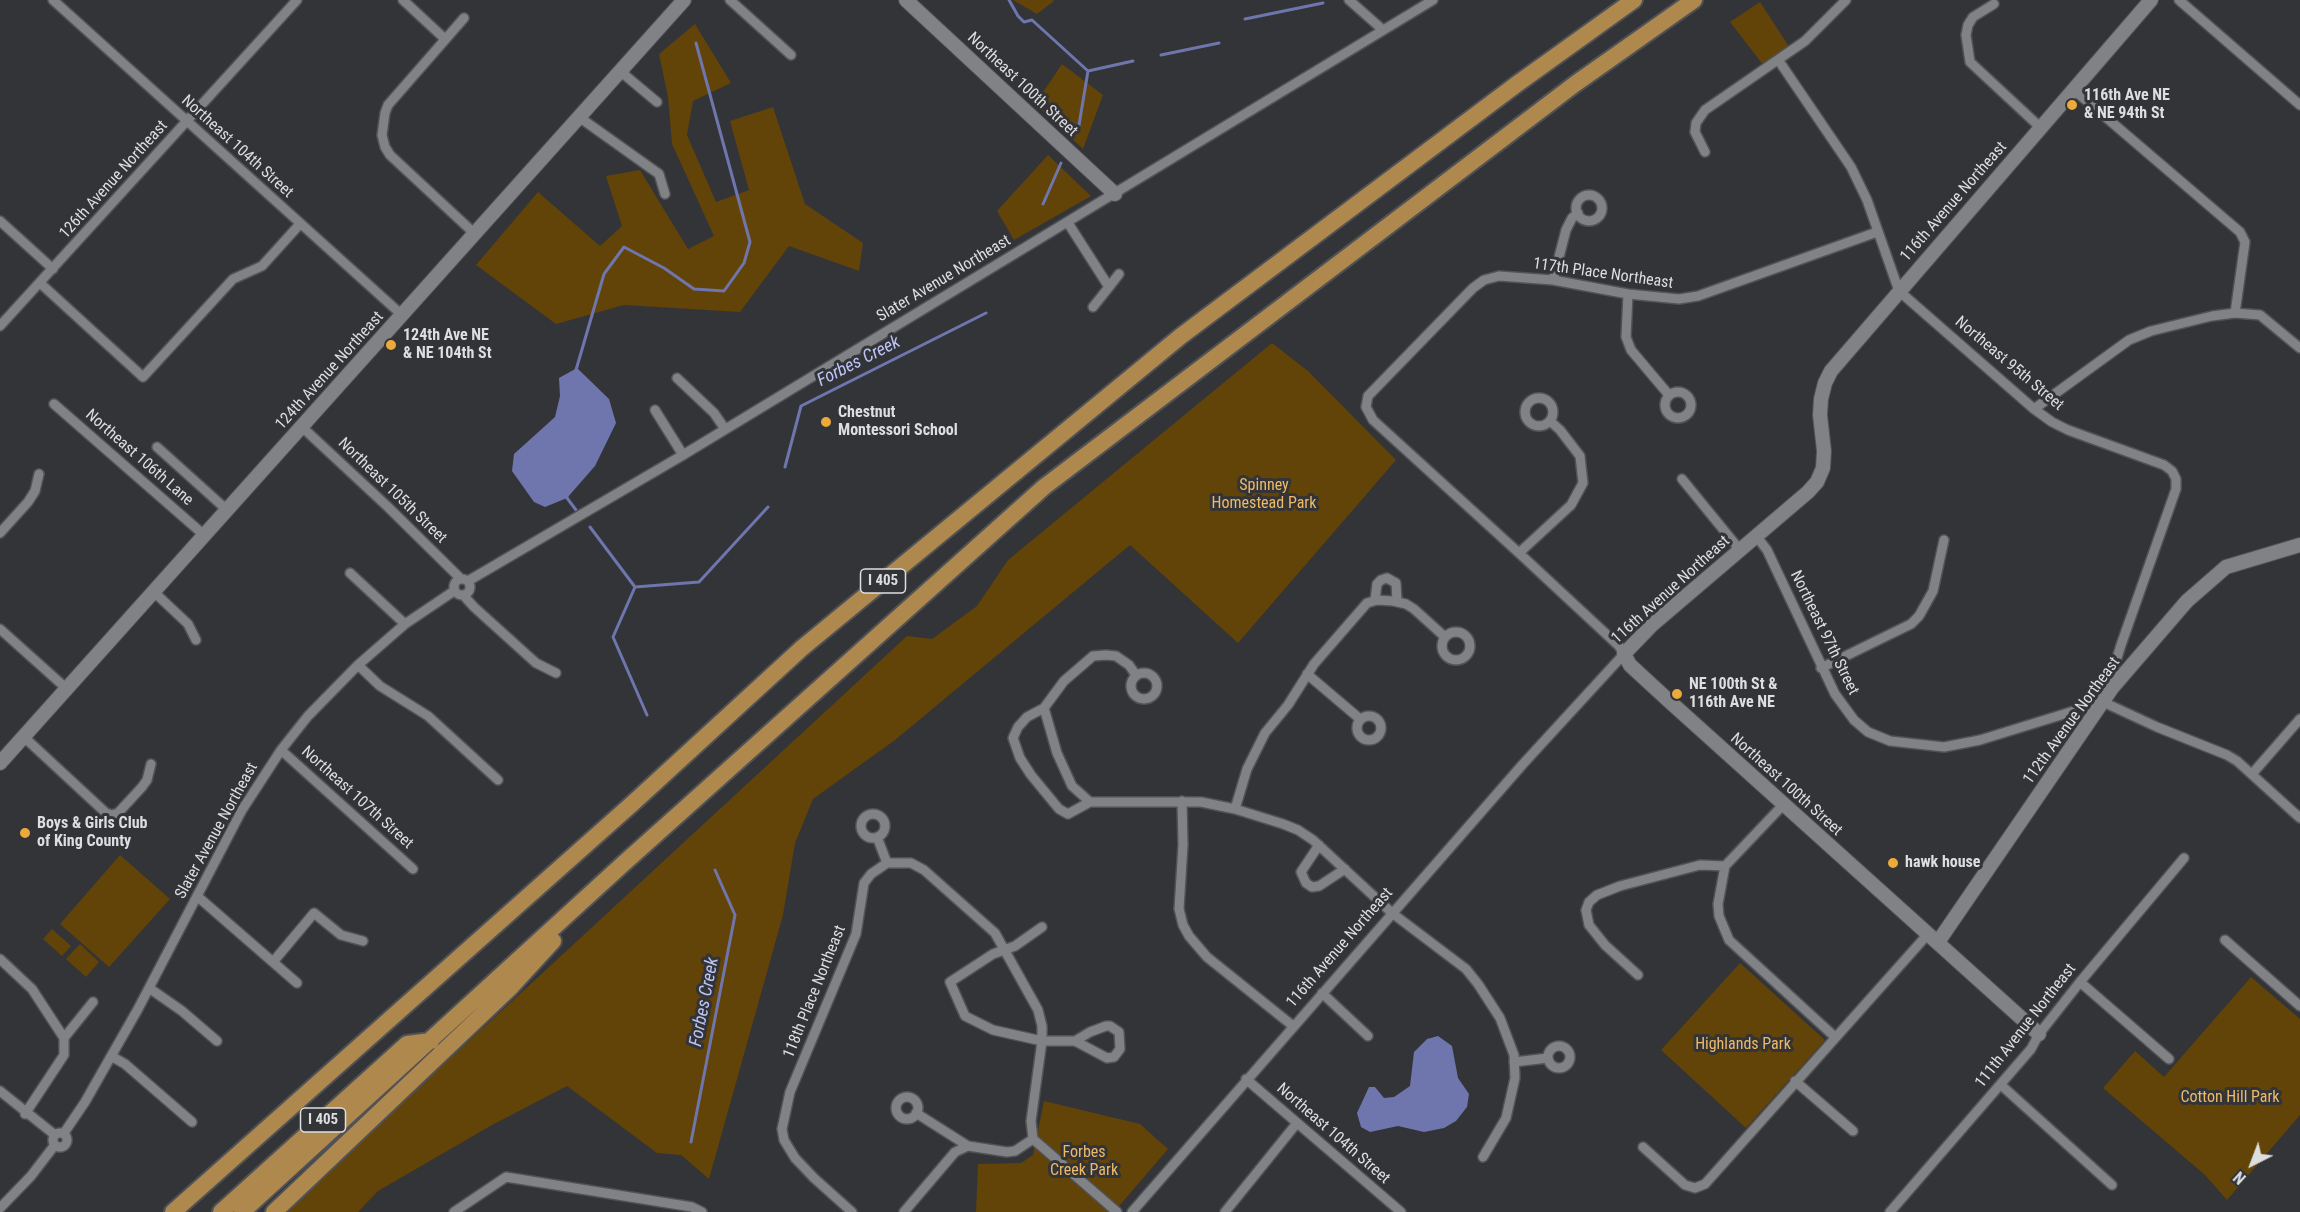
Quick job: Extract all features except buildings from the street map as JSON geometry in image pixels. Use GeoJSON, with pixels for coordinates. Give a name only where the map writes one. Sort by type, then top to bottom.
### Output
{"type":"FeatureCollection","features":[{"type":"Feature","properties":{"kind":"highway","name":"I 405"},"geometry":{"type":"LineString","coordinates":[[173,1212],[362,1046],[820,633],[1181,336],[1517,84],[1634,0]]}},
{"type":"Feature","properties":{"kind":"highway","name":"I 405"},"geometry":{"type":"LineString","coordinates":[[242,1212],[623,864],[1044,487],[1575,84],[1694,0]]}},
{"type":"Feature","properties":{"kind":"highway"},"geometry":{"type":"LineString","coordinates":[[274,1212],[509,990],[623,864]]}},
{"type":"Feature","properties":{"kind":"highway","name":"I 405"},"geometry":{"type":"LineString","coordinates":[[220,1212],[407,1044],[431,1041]]}},
{"type":"Feature","properties":{"kind":"street","name":"Northeast 104th Street"},"geometry":{"type":"LineString","coordinates":[[53,0],[402,315]]}},
{"type":"Feature","properties":{"kind":"street","name":"126th Avenue Northeast"},"geometry":{"type":"LineString","coordinates":[[0,326],[297,0]]}},
{"type":"Feature","properties":{"kind":"street"},"geometry":{"type":"LineString","coordinates":[[403,0],[445,39]]}},
{"type":"Feature","properties":{"kind":"street","name":"124th Avenue Northeast"},"geometry":{"type":"LineString","coordinates":[[0,763],[684,0]]}},
{"type":"Feature","properties":{"kind":"street"},"geometry":{"type":"LineString","coordinates":[[730,0],[791,55]]}},
{"type":"Feature","properties":{"kind":"street","name":"Northeast 100th Street"},"geometry":{"type":"LineString","coordinates":[[906,0],[1115,194]]}},
{"type":"Feature","properties":{"kind":"street"},"geometry":{"type":"LineString","coordinates":[[1349,0],[1383,30]]}},
{"type":"Feature","properties":{"kind":"street","name":"Slater Avenue Northeast"},"geometry":{"type":"LineString","coordinates":[[464,579],[683,455],[1433,0]]}},
{"type":"Feature","properties":{"kind":"street"},"geometry":{"type":"LineString","coordinates":[[1705,152],[1695,132],[1696,123],[1705,110],[1805,41],[1846,0]]}},
{"type":"Feature","properties":{"kind":"street","name":"116th Avenue Northeast"},"geometry":{"type":"LineString","coordinates":[[1132,1212],[1523,764],[1624,654],[1652,626],[1809,492],[1817,482],[1823,468],[1824,451],[1820,415],[1825,383],[1839,359],[2151,0]]}},
{"type":"Feature","properties":{"kind":"street"},"geometry":{"type":"LineString","coordinates":[[2179,0],[2300,105]]}},
{"type":"Feature","properties":{"kind":"street"},"geometry":{"type":"LineString","coordinates":[[1994,4],[1977,13],[1968,25],[1966,35],[1970,62],[2041,128]]}},
{"type":"Feature","properties":{"kind":"street"},"geometry":{"type":"LineString","coordinates":[[464,18],[388,105],[382,135],[390,155],[475,234]]}},
{"type":"Feature","properties":{"kind":"street","name":"Northeast 95th Street"},"geometry":{"type":"LineString","coordinates":[[1779,61],[1851,167],[1867,200],[1899,291],[2034,409],[2068,430],[2164,465],[2172,471],[2176,479],[2176,489],[2118,654],[2112,674],[2112,688]]}},
{"type":"Feature","properties":{"kind":"street"},"geometry":{"type":"LineString","coordinates":[[620,71],[657,102]]}},
{"type":"Feature","properties":{"kind":"street"},"geometry":{"type":"LineString","coordinates":[[2074,90],[2240,232],[2245,242],[2235,313]]}},
{"type":"Feature","properties":{"kind":"street"},"geometry":{"type":"LineString","coordinates":[[579,117],[659,174],[665,194]]}},
{"type":"Feature","properties":{"kind":"street"},"geometry":{"type":"LineString","coordinates":[[1553,280],[1566,230],[1572,218],[1578,213]]}},
{"type":"Feature","properties":{"kind":"street"},"geometry":{"type":"LineString","coordinates":[[0,221],[53,269]]}},
{"type":"Feature","properties":{"kind":"street"},"geometry":{"type":"LineString","coordinates":[[1068,223],[1109,287]]}},
{"type":"Feature","properties":{"kind":"street"},"geometry":{"type":"LineString","coordinates":[[40,283],[143,377],[233,279],[262,266],[300,224]]}},
{"type":"Feature","properties":{"kind":"street","name":"117th Place Northeast"},"geometry":{"type":"LineString","coordinates":[[1367,403],[1373,390],[1473,288],[1484,280],[1498,276],[1553,280],[1628,294],[1679,299],[1698,296],[1877,232]]}},
{"type":"Feature","properties":{"kind":"street"},"geometry":{"type":"LineString","coordinates":[[1093,307],[1119,274]]}},
{"type":"Feature","properties":{"kind":"street"},"geometry":{"type":"LineString","coordinates":[[1628,294],[1626,330],[1631,350],[1669,395]]}},
{"type":"Feature","properties":{"kind":"street"},"geometry":{"type":"LineString","coordinates":[[2034,409],[2129,340],[2151,331],[2212,316],[2235,313],[2260,315],[2300,348]]}},
{"type":"Feature","properties":{"kind":"street"},"geometry":{"type":"LineString","coordinates":[[676,378],[714,413],[725,429]]}},
{"type":"Feature","properties":{"kind":"street","name":"Northeast 100th Street"},"geometry":{"type":"LineString","coordinates":[[1367,403],[1368,413],[1373,420],[1619,646],[1630,665],[2039,1034]]}},
{"type":"Feature","properties":{"kind":"street","name":"Northeast 106th Lane"},"geometry":{"type":"LineString","coordinates":[[54,404],[204,536]]}},
{"type":"Feature","properties":{"kind":"street"},"geometry":{"type":"LineString","coordinates":[[655,410],[683,455]]}},
{"type":"Feature","properties":{"kind":"street"},"geometry":{"type":"LineString","coordinates":[[1519,552],[1571,505],[1583,483],[1580,456],[1560,430],[1550,422]]}},
{"type":"Feature","properties":{"kind":"street","name":"Northeast 105th Street"},"geometry":{"type":"LineString","coordinates":[[302,427],[464,579]]}},
{"type":"Feature","properties":{"kind":"street","name":"Northeast 106th Lane"},"geometry":{"type":"LineString","coordinates":[[157,447],[227,510]]}},
{"type":"Feature","properties":{"kind":"street"},"geometry":{"type":"LineString","coordinates":[[0,533],[35,490],[39,474]]}},
{"type":"Feature","properties":{"kind":"street"},"geometry":{"type":"LineString","coordinates":[[1682,479],[1740,550]]}},
{"type":"Feature","properties":{"kind":"street","name":"Northeast 97th Street"},"geometry":{"type":"LineString","coordinates":[[1757,537],[1767,550],[1835,694],[1854,720],[1868,732],[1890,741],[1944,747],[1962,744],[2103,702]]}},
{"type":"Feature","properties":{"kind":"street"},"geometry":{"type":"LineString","coordinates":[[1821,668],[1911,624],[1919,616],[1933,591],[1944,540]]}},
{"type":"Feature","properties":{"kind":"street","name":"112th Avenue Northeast"},"geometry":{"type":"LineString","coordinates":[[1643,1147],[1684,1185],[1695,1188],[1705,1184],[1835,1037],[1933,938],[2112,688],[2187,600],[2216,574],[2233,564],[2300,545]]}},
{"type":"Feature","properties":{"kind":"street"},"geometry":{"type":"LineString","coordinates":[[350,573],[405,624]]}},
{"type":"Feature","properties":{"kind":"street"},"geometry":{"type":"LineString","coordinates":[[1375,600],[1377,584],[1381,579],[1387,578],[1396,583],[1397,602]]}},
{"type":"Feature","properties":{"kind":"street"},"geometry":{"type":"LineString","coordinates":[[464,596],[469,587],[464,579],[456,582],[454,591],[457,595],[464,596],[536,663],[556,674]]}},
{"type":"Feature","properties":{"kind":"street","name":"Slater Avenue Northeast"},"geometry":{"type":"LineString","coordinates":[[59,1134],[85,1102],[149,988],[242,810],[281,750],[308,716],[358,665],[405,624],[454,591]]}},
{"type":"Feature","properties":{"kind":"street"},"geometry":{"type":"LineString","coordinates":[[154,592],[189,624],[196,640]]}},
{"type":"Feature","properties":{"kind":"street"},"geometry":{"type":"LineString","coordinates":[[1235,808],[1254,752],[1307,674],[1366,603],[1386,600],[1414,609],[1445,637]]}},
{"type":"Feature","properties":{"kind":"street"},"geometry":{"type":"LineString","coordinates":[[0,628],[67,689]]}},
{"type":"Feature","properties":{"kind":"street"},"geometry":{"type":"LineString","coordinates":[[1136,675],[1129,665],[1116,656],[1093,656],[1064,681],[1044,708],[1027,717],[1018,727],[1013,738],[1020,758],[1059,809],[1068,813],[1090,802],[1201,802],[1235,808],[1298,830],[1319,845],[1392,913],[1466,969],[1500,1018],[1509,1038],[1514,1062],[1515,1078],[1506,1118],[1483,1157]]}},
{"type":"Feature","properties":{"kind":"street"},"geometry":{"type":"LineString","coordinates":[[358,665],[380,686],[428,716],[498,780]]}},
{"type":"Feature","properties":{"kind":"street"},"geometry":{"type":"LineString","coordinates":[[1307,674],[1360,719]]}},
{"type":"Feature","properties":{"kind":"street"},"geometry":{"type":"LineString","coordinates":[[2103,702],[2157,727],[2228,755],[2300,818]]}},
{"type":"Feature","properties":{"kind":"street"},"geometry":{"type":"LineString","coordinates":[[1044,708],[1050,731],[1072,786],[1090,802]]}},
{"type":"Feature","properties":{"kind":"street"},"geometry":{"type":"LineString","coordinates":[[2252,774],[2300,719]]}},
{"type":"Feature","properties":{"kind":"street"},"geometry":{"type":"LineString","coordinates":[[24,737],[106,813],[112,815],[118,813],[142,787],[147,780],[151,764]]}},
{"type":"Feature","properties":{"kind":"street","name":"Northeast 107th Street"},"geometry":{"type":"LineString","coordinates":[[281,750],[413,869]]}},
{"type":"Feature","properties":{"kind":"street"},"geometry":{"type":"LineString","coordinates":[[1182,801],[1183,845],[1179,909],[1183,925],[1207,957],[1293,1026]]}},
{"type":"Feature","properties":{"kind":"street"},"geometry":{"type":"LineString","coordinates":[[1783,805],[1725,866],[1718,904],[1719,916],[1729,940],[1835,1037]]}},
{"type":"Feature","properties":{"kind":"street"},"geometry":{"type":"LineString","coordinates":[[877,837],[886,863],[911,863],[924,870],[995,933],[1038,1010],[1042,1026],[1031,1121],[1033,1139],[1117,1212]]}},
{"type":"Feature","properties":{"kind":"street"},"geometry":{"type":"LineString","coordinates":[[1319,845],[1302,872],[1306,883],[1312,887],[1318,886],[1345,869]]}},
{"type":"Feature","properties":{"kind":"street","name":"111th Avenue Northeast"},"geometry":{"type":"LineString","coordinates":[[1890,1212],[2031,1049],[2039,1034],[2080,982],[2184,858]]}},
{"type":"Feature","properties":{"kind":"street","name":"118th Place Northeast"},"geometry":{"type":"LineString","coordinates":[[852,1212],[795,1158],[784,1140],[782,1129],[790,1092],[856,934],[864,883],[871,874],[886,863]]}},
{"type":"Feature","properties":{"kind":"street"},"geometry":{"type":"LineString","coordinates":[[1638,975],[1595,934],[1589,925],[1586,910],[1589,902],[1597,895],[1620,886],[1700,865],[1725,866]]}},
{"type":"Feature","properties":{"kind":"street"},"geometry":{"type":"LineString","coordinates":[[197,896],[297,983]]}},
{"type":"Feature","properties":{"kind":"street"},"geometry":{"type":"LineString","coordinates":[[273,962],[314,914],[341,935],[363,941]]}},
{"type":"Feature","properties":{"kind":"street"},"geometry":{"type":"LineString","coordinates":[[1042,927],[1006,951],[993,954],[950,982],[965,1016],[993,1030],[1042,1041],[1075,1041],[1107,1058],[1114,1057],[1120,1049],[1119,1032],[1110,1026],[1090,1032],[1075,1041]]}},
{"type":"Feature","properties":{"kind":"street"},"geometry":{"type":"LineString","coordinates":[[2225,940],[2300,1006]]}},
{"type":"Feature","properties":{"kind":"street"},"geometry":{"type":"LineString","coordinates":[[0,959],[32,989],[64,1038],[64,1056],[26,1114]]}},
{"type":"Feature","properties":{"kind":"street"},"geometry":{"type":"LineString","coordinates":[[2080,982],[2169,1059]]}},
{"type":"Feature","properties":{"kind":"street"},"geometry":{"type":"LineString","coordinates":[[149,988],[182,1011],[217,1041]]}},
{"type":"Feature","properties":{"kind":"street"},"geometry":{"type":"LineString","coordinates":[[1322,993],[1368,1036]]}},
{"type":"Feature","properties":{"kind":"street"},"geometry":{"type":"LineString","coordinates":[[64,1038],[93,1002]]}},
{"type":"Feature","properties":{"kind":"street"},"geometry":{"type":"LineString","coordinates":[[111,1056],[125,1064],[192,1122]]}},
{"type":"Feature","properties":{"kind":"street"},"geometry":{"type":"LineString","coordinates":[[1514,1062],[1548,1058]]}},
{"type":"Feature","properties":{"kind":"street","name":"Northeast 104th Street"},"geometry":{"type":"LineString","coordinates":[[1246,1079],[1401,1212]]}},
{"type":"Feature","properties":{"kind":"street"},"geometry":{"type":"LineString","coordinates":[[1795,1081],[1853,1131]]}},
{"type":"Feature","properties":{"kind":"street"},"geometry":{"type":"LineString","coordinates":[[2001,1085],[2112,1185]]}},
{"type":"Feature","properties":{"kind":"street"},"geometry":{"type":"LineString","coordinates":[[0,1091],[26,1114],[59,1134],[52,1140],[54,1146],[31,1176],[0,1208]]}},
{"type":"Feature","properties":{"kind":"street"},"geometry":{"type":"LineString","coordinates":[[916,1113],[968,1146],[1007,1152],[1015,1151],[1033,1139]]}},
{"type":"Feature","properties":{"kind":"street"},"geometry":{"type":"LineString","coordinates":[[1225,1212],[1297,1123]]}},
{"type":"Feature","properties":{"kind":"street"},"geometry":{"type":"LineString","coordinates":[[904,1212],[947,1158],[968,1146]]}},
{"type":"Feature","properties":{"kind":"street"},"geometry":{"type":"LineString","coordinates":[[454,1212],[506,1177],[692,1207],[702,1212]]}},
{"type":"Feature","properties":{"kind":"green space"},"geometry":{"type":"Polygon","coordinates":[[[1013,0],[1053,0],[1054,1],[1037,14],[1013,0]]]}},
{"type":"Feature","properties":{"kind":"green space"},"geometry":{"type":"Polygon","coordinates":[[[1760,2],[1790,48],[1764,66],[1730,22],[1760,2]]]}},
{"type":"Feature","properties":{"kind":"green space"},"geometry":{"type":"Polygon","coordinates":[[[695,24],[731,83],[693,101],[687,135],[716,202],[749,190],[730,121],[773,107],[805,204],[863,243],[859,271],[789,246],[740,312],[624,305],[556,324],[476,265],[538,192],[600,246],[622,226],[606,176],[640,170],[688,249],[714,236],[672,144],[668,97],[659,54],[695,24]]]}},
{"type":"Feature","properties":{"kind":"green space"},"geometry":{"type":"Polygon","coordinates":[[[1062,64],[1103,95],[1083,149],[1035,104],[1062,64]]]}},
{"type":"Feature","properties":{"kind":"green space"},"geometry":{"type":"Polygon","coordinates":[[[1048,155],[1091,196],[1014,240],[997,211],[1048,155]]]}},
{"type":"Feature","properties":{"kind":"green space","name":"Spinney Homestead Park"},"geometry":{"type":"Polygon","coordinates":[[[1272,343],[1308,371],[1396,460],[1238,643],[1130,545],[895,740],[813,799],[795,843],[783,915],[709,1179],[681,1155],[657,1153],[567,1086],[492,1125],[378,1191],[358,1212],[284,1212],[907,636],[932,639],[977,606],[1008,560],[1272,343]]]}},
{"type":"Feature","properties":{"kind":"green space"},"geometry":{"type":"Polygon","coordinates":[[[120,855],[170,899],[109,967],[60,924],[120,855]]]}},
{"type":"Feature","properties":{"kind":"green space"},"geometry":{"type":"Polygon","coordinates":[[[52,929],[71,946],[62,956],[43,939],[52,929]]]}},
{"type":"Feature","properties":{"kind":"green space"},"geometry":{"type":"Polygon","coordinates":[[[80,944],[99,962],[86,977],[66,959],[80,944]]]}},
{"type":"Feature","properties":{"kind":"green space","name":"Highlands Park"},"geometry":{"type":"Polygon","coordinates":[[[1740,963],[1825,1040],[1746,1128],[1661,1050],[1740,963]]]}},
{"type":"Feature","properties":{"kind":"green space","name":"Cotton Hill Park"},"geometry":{"type":"Polygon","coordinates":[[[2251,977],[2300,1019],[2300,1115],[2227,1200],[2205,1175],[2103,1088],[2135,1051],[2164,1077],[2251,977]]]}},
{"type":"Feature","properties":{"kind":"green space","name":"Forbes Creek Park"},"geometry":{"type":"Polygon","coordinates":[[[1044,1101],[1140,1124],[1168,1149],[1114,1212],[976,1212],[978,1164],[1021,1163],[1033,1155],[1044,1101]]]}},
{"type":"Feature","properties":{"kind":"water"},"geometry":{"type":"Polygon","coordinates":[[[577,368],[609,399],[616,423],[595,466],[567,498],[545,507],[534,502],[512,471],[514,454],[555,417],[560,396],[559,378],[577,368]]]}},
{"type":"Feature","properties":{"kind":"water"},"geometry":{"type":"Polygon","coordinates":[[[1438,1036],[1452,1046],[1458,1078],[1469,1094],[1467,1107],[1456,1121],[1444,1128],[1424,1132],[1398,1126],[1370,1132],[1361,1127],[1357,1113],[1369,1087],[1375,1087],[1384,1098],[1394,1097],[1410,1086],[1414,1052],[1427,1039],[1438,1036]]]}},
{"type":"Feature","properties":{"kind":"waterway"},"geometry":{"type":"LineString","coordinates":[[1009,0],[1024,22],[1032,20],[1088,71]]}},
{"type":"Feature","properties":{"kind":"waterway","name":"Forbes Creek"},"geometry":{"type":"LineString","coordinates":[[1245,19],[1323,3]]}},
{"type":"Feature","properties":{"kind":"waterway"},"geometry":{"type":"LineString","coordinates":[[576,370],[604,274],[624,247],[664,268],[694,289],[724,291],[744,263],[750,242],[696,43]]}},
{"type":"Feature","properties":{"kind":"waterway","name":"Forbes Creek"},"geometry":{"type":"LineString","coordinates":[[1161,55],[1219,43]]}},
{"type":"Feature","properties":{"kind":"waterway","name":"Forbes Creek"},"geometry":{"type":"LineString","coordinates":[[1078,131],[1088,71],[1133,61]]}},
{"type":"Feature","properties":{"kind":"waterway","name":"Forbes Creek"},"geometry":{"type":"LineString","coordinates":[[1043,204],[1061,163]]}},
{"type":"Feature","properties":{"kind":"waterway","name":"Forbes Creek"},"geometry":{"type":"LineString","coordinates":[[785,467],[801,406],[986,313]]}},
{"type":"Feature","properties":{"kind":"waterway"},"geometry":{"type":"LineString","coordinates":[[567,493],[567,498],[576,510]]}},
{"type":"Feature","properties":{"kind":"waterway","name":"Forbes Creek"},"geometry":{"type":"LineString","coordinates":[[647,715],[613,637],[635,587],[699,582],[768,507]]}},
{"type":"Feature","properties":{"kind":"waterway"},"geometry":{"type":"LineString","coordinates":[[590,527],[635,587]]}},
{"type":"Feature","properties":{"kind":"waterway","name":"Forbes Creek"},"geometry":{"type":"LineString","coordinates":[[691,1142],[735,915],[715,870]]}},
{"type":"Feature","properties":{"kind":"place","name":"116th Ave NE & NE 94th St"},"geometry":{"type":"Point","coordinates":[2072,105]}},
{"type":"Feature","properties":{"kind":"place","name":"124th Ave NE & NE 104th St"},"geometry":{"type":"Point","coordinates":[391,345]}},
{"type":"Feature","properties":{"kind":"place","name":"Chestnut Montessori School"},"geometry":{"type":"Point","coordinates":[826,422]}},
{"type":"Feature","properties":{"kind":"place","name":"NE 100th St & 116th Ave NE"},"geometry":{"type":"Point","coordinates":[1677,694]}},
{"type":"Feature","properties":{"kind":"place","name":"Boys & Girls Club of King County"},"geometry":{"type":"Point","coordinates":[25,833]}},
{"type":"Feature","properties":{"kind":"place","name":"hawk house"},"geometry":{"type":"Point","coordinates":[1893,863]}}]}
